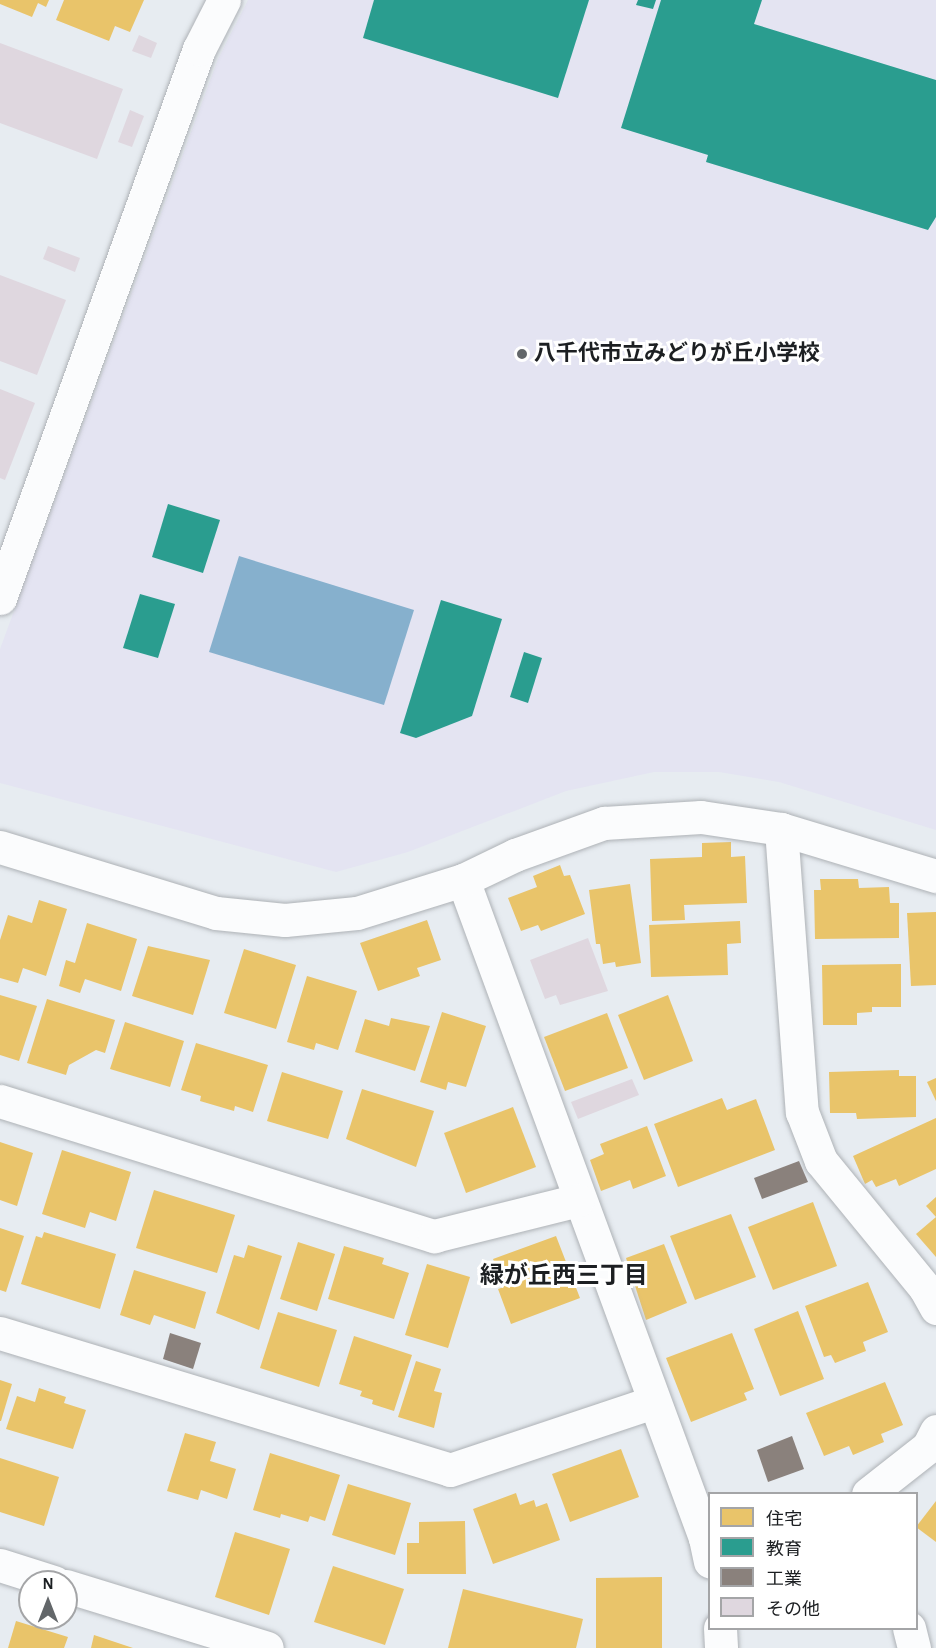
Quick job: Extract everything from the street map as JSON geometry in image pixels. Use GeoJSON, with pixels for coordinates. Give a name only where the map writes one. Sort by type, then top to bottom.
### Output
{"type":"FeatureCollection","features":[{"type":"Feature","properties":{"kind":"street"},"geometry":{"type":"LineString","coordinates":[[0,598],[199,49],[224,0]]}},
{"type":"Feature","properties":{"kind":"street"},"geometry":{"type":"LineString","coordinates":[[0,847],[216,912],[285,920],[357,912],[463,880],[515,855],[604,824],[701,817],[781,829],[936,876]]}},
{"type":"Feature","properties":{"kind":"street"},"geometry":{"type":"LineString","coordinates":[[781,829],[802,1112],[821,1161],[924,1288],[936,1308]]}},
{"type":"Feature","properties":{"kind":"street"},"geometry":{"type":"LineString","coordinates":[[463,880],[578,1200],[708,1545]]}},
{"type":"Feature","properties":{"kind":"street"},"geometry":{"type":"LineString","coordinates":[[0,1101],[434,1236],[578,1200]]}},
{"type":"Feature","properties":{"kind":"street"},"geometry":{"type":"LineString","coordinates":[[0,1333],[450,1470],[653,1402]]}},
{"type":"Feature","properties":{"kind":"street"},"geometry":{"type":"LineString","coordinates":[[871,1492],[928,1447],[936,1431]]}},
{"type":"Feature","properties":{"kind":"street"},"geometry":{"type":"LineString","coordinates":[[0,1565],[18,1571]]}},
{"type":"Feature","properties":{"kind":"street"},"geometry":{"type":"LineString","coordinates":[[78,1590],[267,1648]]}},
{"type":"Feature","properties":{"kind":"street"},"geometry":{"type":"LineString","coordinates":[[720,1630],[721,1648]]}},
{"type":"Feature","properties":{"kind":"street"},"geometry":{"type":"LineString","coordinates":[[909,1630],[914,1648]]}},
{"type":"Feature","properties":{"kind":"shaded area","name":"八千代市立みどりが丘小学校"},"geometry":{"type":"Polygon","coordinates":[[[248,0],[936,0],[936,830],[779,782],[719,772],[654,772],[566,791],[408,852],[336,872],[0,783],[0,649],[218,59],[248,0]]]}},
{"type":"Feature","properties":{"kind":"water"},"geometry":{"type":"Polygon","coordinates":[[[239,556],[414,610],[384,705],[209,652],[239,556]]]}},
{"type":"Feature","properties":{"kind":"building: 住宅"},"geometry":{"type":"Polygon","coordinates":[[[0,0],[49,0],[46,7],[38,3],[32,17],[0,4],[0,0]]]}},
{"type":"Feature","properties":{"kind":"building: 住宅"},"geometry":{"type":"Polygon","coordinates":[[[64,0],[144,0],[130,32],[115,26],[109,41],[56,20],[64,0]]]}},
{"type":"Feature","properties":{"kind":"building: 住宅"},"geometry":{"type":"Polygon","coordinates":[[[731,842],[731,857],[745,856],[747,903],[684,905],[685,920],[652,921],[650,859],[702,857],[702,843],[731,842]]]}},
{"type":"Feature","properties":{"kind":"building: 住宅"},"geometry":{"type":"Polygon","coordinates":[[[560,865],[564,876],[570,875],[585,914],[541,931],[538,925],[521,931],[508,898],[537,887],[533,876],[560,865]]]}},
{"type":"Feature","properties":{"kind":"building: 住宅"},"geometry":{"type":"Polygon","coordinates":[[[820,879],[858,879],[859,888],[889,887],[890,903],[899,903],[899,938],[815,939],[814,890],[821,890],[820,879]]]}},
{"type":"Feature","properties":{"kind":"building: 住宅"},"geometry":{"type":"Polygon","coordinates":[[[630,884],[641,963],[616,967],[615,962],[603,964],[600,944],[596,944],[589,890],[630,884]]]}},
{"type":"Feature","properties":{"kind":"building: 住宅"},"geometry":{"type":"Polygon","coordinates":[[[39,900],[67,909],[46,976],[23,968],[18,983],[0,978],[0,940],[8,915],[32,923],[39,900]]]}},
{"type":"Feature","properties":{"kind":"building: 住宅"},"geometry":{"type":"Polygon","coordinates":[[[936,912],[936,985],[911,986],[907,913],[936,912]]]}},
{"type":"Feature","properties":{"kind":"building: 住宅"},"geometry":{"type":"Polygon","coordinates":[[[427,920],[441,960],[417,968],[420,976],[378,991],[360,943],[427,920]]]}},
{"type":"Feature","properties":{"kind":"building: 住宅"},"geometry":{"type":"Polygon","coordinates":[[[740,921],[741,943],[727,944],[728,975],[651,977],[649,925],[740,921]]]}},
{"type":"Feature","properties":{"kind":"building: 住宅"},"geometry":{"type":"Polygon","coordinates":[[[87,923],[137,939],[121,991],[85,979],[80,993],[59,986],[66,960],[75,963],[87,923]]]}},
{"type":"Feature","properties":{"kind":"building: 住宅"},"geometry":{"type":"Polygon","coordinates":[[[148,946],[210,960],[193,1015],[132,996],[148,946]]]}},
{"type":"Feature","properties":{"kind":"building: 住宅"},"geometry":{"type":"Polygon","coordinates":[[[244,949],[296,965],[276,1029],[224,1013],[244,949]]]}},
{"type":"Feature","properties":{"kind":"building: 住宅"},"geometry":{"type":"Polygon","coordinates":[[[901,964],[901,1007],[872,1007],[872,1012],[857,1013],[857,1025],[823,1025],[822,965],[901,964]]]}},
{"type":"Feature","properties":{"kind":"building: 住宅"},"geometry":{"type":"Polygon","coordinates":[[[307,976],[357,991],[338,1050],[316,1043],[314,1050],[287,1042],[307,976]]]}},
{"type":"Feature","properties":{"kind":"building: 住宅"},"geometry":{"type":"Polygon","coordinates":[[[0,995],[37,1006],[19,1061],[0,1055],[0,995]]]}},
{"type":"Feature","properties":{"kind":"building: 住宅"},"geometry":{"type":"Polygon","coordinates":[[[668,995],[693,1061],[644,1080],[618,1015],[668,995]]]}},
{"type":"Feature","properties":{"kind":"building: 住宅"},"geometry":{"type":"Polygon","coordinates":[[[47,999],[115,1020],[105,1053],[96,1050],[69,1065],[66,1075],[27,1063],[47,999]]]}},
{"type":"Feature","properties":{"kind":"building: 住宅"},"geometry":{"type":"Polygon","coordinates":[[[442,1012],[486,1026],[466,1087],[448,1082],[446,1090],[420,1082],[442,1012]]]}},
{"type":"Feature","properties":{"kind":"building: 住宅"},"geometry":{"type":"Polygon","coordinates":[[[607,1013],[628,1068],[565,1091],[544,1037],[607,1013]]]}},
{"type":"Feature","properties":{"kind":"building: 住宅"},"geometry":{"type":"Polygon","coordinates":[[[391,1018],[430,1026],[415,1071],[355,1052],[365,1019],[389,1026],[391,1018]]]}},
{"type":"Feature","properties":{"kind":"building: 住宅"},"geometry":{"type":"Polygon","coordinates":[[[125,1022],[184,1041],[170,1087],[110,1069],[125,1022]]]}},
{"type":"Feature","properties":{"kind":"building: 住宅"},"geometry":{"type":"Polygon","coordinates":[[[196,1043],[268,1065],[253,1112],[235,1106],[234,1111],[200,1101],[201,1096],[181,1090],[196,1043]]]}},
{"type":"Feature","properties":{"kind":"building: 住宅"},"geometry":{"type":"Polygon","coordinates":[[[899,1070],[899,1076],[916,1076],[916,1117],[857,1119],[856,1113],[830,1113],[829,1072],[899,1070]]]}},
{"type":"Feature","properties":{"kind":"building: 住宅"},"geometry":{"type":"Polygon","coordinates":[[[282,1072],[343,1091],[328,1139],[267,1121],[282,1072]]]}},
{"type":"Feature","properties":{"kind":"building: 住宅"},"geometry":{"type":"Polygon","coordinates":[[[936,1078],[936,1101],[927,1082],[936,1078]]]}},
{"type":"Feature","properties":{"kind":"building: 住宅"},"geometry":{"type":"Polygon","coordinates":[[[362,1089],[434,1111],[416,1167],[346,1139],[362,1089]]]}},
{"type":"Feature","properties":{"kind":"building: 住宅"},"geometry":{"type":"Polygon","coordinates":[[[722,1098],[727,1110],[756,1099],[775,1150],[678,1187],[654,1124],[722,1098]]]}},
{"type":"Feature","properties":{"kind":"building: 住宅"},"geometry":{"type":"Polygon","coordinates":[[[513,1107],[536,1167],[466,1193],[444,1133],[513,1107]]]}},
{"type":"Feature","properties":{"kind":"building: 住宅"},"geometry":{"type":"Polygon","coordinates":[[[936,1118],[936,1169],[899,1186],[896,1179],[876,1187],[872,1180],[865,1184],[853,1156],[936,1118]]]}},
{"type":"Feature","properties":{"kind":"building: 住宅"},"geometry":{"type":"Polygon","coordinates":[[[647,1126],[666,1176],[633,1189],[630,1180],[601,1191],[590,1160],[604,1154],[600,1144],[647,1126]]]}},
{"type":"Feature","properties":{"kind":"building: 住宅"},"geometry":{"type":"Polygon","coordinates":[[[0,1142],[33,1153],[17,1206],[0,1200],[0,1142]]]}},
{"type":"Feature","properties":{"kind":"building: 住宅"},"geometry":{"type":"Polygon","coordinates":[[[62,1150],[131,1172],[116,1221],[90,1212],[85,1228],[42,1214],[62,1150]]]}},
{"type":"Feature","properties":{"kind":"building: 住宅"},"geometry":{"type":"Polygon","coordinates":[[[154,1190],[235,1215],[217,1273],[136,1248],[154,1190]]]}},
{"type":"Feature","properties":{"kind":"building: 住宅"},"geometry":{"type":"Polygon","coordinates":[[[936,1197],[936,1217],[926,1206],[936,1197]]]}},
{"type":"Feature","properties":{"kind":"building: 住宅"},"geometry":{"type":"Polygon","coordinates":[[[813,1202],[837,1266],[773,1290],[748,1227],[813,1202]]]}},
{"type":"Feature","properties":{"kind":"building: 住宅"},"geometry":{"type":"Polygon","coordinates":[[[731,1214],[756,1277],[695,1300],[670,1236],[731,1214]]]}},
{"type":"Feature","properties":{"kind":"building: 住宅"},"geometry":{"type":"Polygon","coordinates":[[[936,1217],[936,1257],[916,1234],[936,1217]]]}},
{"type":"Feature","properties":{"kind":"building: 住宅"},"geometry":{"type":"Polygon","coordinates":[[[0,1228],[24,1236],[6,1292],[0,1290],[0,1228]]]}},
{"type":"Feature","properties":{"kind":"building: 住宅"},"geometry":{"type":"Polygon","coordinates":[[[44,1232],[116,1254],[100,1309],[21,1284],[36,1236],[42,1238],[44,1232]]]}},
{"type":"Feature","properties":{"kind":"building: 住宅"},"geometry":{"type":"Polygon","coordinates":[[[556,1236],[580,1298],[511,1324],[498,1289],[504,1287],[493,1259],[556,1236]]]}},
{"type":"Feature","properties":{"kind":"building: 住宅"},"geometry":{"type":"Polygon","coordinates":[[[298,1242],[335,1254],[317,1311],[280,1299],[298,1242]]]}},
{"type":"Feature","properties":{"kind":"building: 住宅"},"geometry":{"type":"Polygon","coordinates":[[[664,1244],[687,1303],[646,1320],[626,1258],[664,1244]]]}},
{"type":"Feature","properties":{"kind":"building: 住宅"},"geometry":{"type":"Polygon","coordinates":[[[248,1245],[282,1256],[259,1330],[216,1313],[234,1255],[244,1258],[248,1245]]]}},
{"type":"Feature","properties":{"kind":"building: 住宅"},"geometry":{"type":"Polygon","coordinates":[[[344,1246],[384,1258],[382,1264],[409,1273],[394,1319],[328,1299],[344,1246]]]}},
{"type":"Feature","properties":{"kind":"building: 住宅"},"geometry":{"type":"Polygon","coordinates":[[[427,1264],[470,1277],[448,1348],[405,1335],[427,1264]]]}},
{"type":"Feature","properties":{"kind":"building: 住宅"},"geometry":{"type":"Polygon","coordinates":[[[134,1270],[206,1292],[195,1329],[154,1315],[150,1325],[120,1315],[134,1270]]]}},
{"type":"Feature","properties":{"kind":"building: 住宅"},"geometry":{"type":"Polygon","coordinates":[[[868,1282],[888,1332],[863,1342],[866,1351],[835,1363],[831,1355],[824,1357],[805,1306],[868,1282]]]}},
{"type":"Feature","properties":{"kind":"building: 住宅"},"geometry":{"type":"Polygon","coordinates":[[[798,1311],[824,1379],[780,1396],[754,1329],[798,1311]]]}},
{"type":"Feature","properties":{"kind":"building: 住宅"},"geometry":{"type":"Polygon","coordinates":[[[278,1312],[337,1330],[319,1387],[260,1368],[278,1312]]]}},
{"type":"Feature","properties":{"kind":"building: 住宅"},"geometry":{"type":"Polygon","coordinates":[[[732,1333],[754,1389],[744,1393],[747,1400],[691,1422],[666,1358],[732,1333]]]}},
{"type":"Feature","properties":{"kind":"building: 住宅"},"geometry":{"type":"Polygon","coordinates":[[[354,1336],[412,1355],[394,1411],[372,1404],[373,1400],[360,1396],[362,1391],[339,1384],[354,1336]]]}},
{"type":"Feature","properties":{"kind":"building: 住宅"},"geometry":{"type":"Polygon","coordinates":[[[416,1361],[441,1369],[434,1391],[442,1393],[434,1428],[398,1417],[416,1361]]]}},
{"type":"Feature","properties":{"kind":"building: 住宅"},"geometry":{"type":"Polygon","coordinates":[[[0,1380],[12,1384],[1,1421],[0,1421],[0,1380]]]}},
{"type":"Feature","properties":{"kind":"building: 住宅"},"geometry":{"type":"Polygon","coordinates":[[[885,1382],[903,1425],[881,1434],[884,1442],[853,1455],[849,1446],[824,1456],[806,1413],[885,1382]]]}},
{"type":"Feature","properties":{"kind":"building: 住宅"},"geometry":{"type":"Polygon","coordinates":[[[39,1388],[66,1397],[64,1403],[86,1410],[73,1449],[6,1429],[17,1396],[35,1402],[39,1388]]]}},
{"type":"Feature","properties":{"kind":"building: 住宅"},"geometry":{"type":"Polygon","coordinates":[[[185,1433],[216,1442],[210,1461],[236,1469],[227,1499],[201,1490],[198,1500],[167,1491],[185,1433]]]}},
{"type":"Feature","properties":{"kind":"building: 住宅"},"geometry":{"type":"Polygon","coordinates":[[[621,1449],[639,1497],[570,1522],[552,1474],[621,1449]]]}},
{"type":"Feature","properties":{"kind":"building: 住宅"},"geometry":{"type":"Polygon","coordinates":[[[270,1453],[340,1475],[325,1521],[310,1516],[308,1522],[281,1514],[280,1518],[253,1510],[270,1453]]]}},
{"type":"Feature","properties":{"kind":"building: 住宅"},"geometry":{"type":"Polygon","coordinates":[[[0,1458],[59,1477],[44,1526],[0,1512],[0,1458]]]}},
{"type":"Feature","properties":{"kind":"building: 住宅"},"geometry":{"type":"Polygon","coordinates":[[[348,1484],[411,1503],[395,1555],[332,1535],[348,1484]]]}},
{"type":"Feature","properties":{"kind":"building: 住宅"},"geometry":{"type":"Polygon","coordinates":[[[516,1493],[520,1505],[534,1500],[536,1507],[547,1503],[560,1540],[493,1564],[473,1509],[516,1493]]]}},
{"type":"Feature","properties":{"kind":"building: 住宅"},"geometry":{"type":"Polygon","coordinates":[[[936,1501],[936,1542],[918,1528],[918,1524],[936,1501]]]}},
{"type":"Feature","properties":{"kind":"building: 住宅"},"geometry":{"type":"Polygon","coordinates":[[[465,1521],[466,1574],[407,1574],[407,1543],[419,1543],[419,1522],[465,1521]]]}},
{"type":"Feature","properties":{"kind":"building: 住宅"},"geometry":{"type":"Polygon","coordinates":[[[235,1532],[290,1549],[269,1615],[215,1597],[235,1532]]]}},
{"type":"Feature","properties":{"kind":"building: 住宅"},"geometry":{"type":"Polygon","coordinates":[[[333,1566],[404,1589],[385,1645],[314,1622],[333,1566]]]}},
{"type":"Feature","properties":{"kind":"building: 住宅"},"geometry":{"type":"Polygon","coordinates":[[[662,1577],[662,1648],[596,1648],[596,1578],[662,1577]]]}},
{"type":"Feature","properties":{"kind":"building: 住宅"},"geometry":{"type":"Polygon","coordinates":[[[463,1589],[583,1619],[576,1648],[448,1648],[463,1589]]]}},
{"type":"Feature","properties":{"kind":"building: 住宅"},"geometry":{"type":"Polygon","coordinates":[[[16,1621],[18,1622],[18,1630],[45,1630],[68,1637],[64,1648],[8,1648],[16,1621]]]}},
{"type":"Feature","properties":{"kind":"building: 住宅"},"geometry":{"type":"Polygon","coordinates":[[[94,1635],[133,1648],[91,1648],[94,1635]]]}},
{"type":"Feature","properties":{"kind":"building: 教育"},"geometry":{"type":"Polygon","coordinates":[[[374,0],[589,0],[558,98],[363,38],[374,0]]]}},
{"type":"Feature","properties":{"kind":"building: 教育"},"geometry":{"type":"Polygon","coordinates":[[[638,0],[656,0],[653,9],[636,5],[638,0]]]}},
{"type":"Feature","properties":{"kind":"building: 教育"},"geometry":{"type":"Polygon","coordinates":[[[661,0],[762,0],[754,24],[936,80],[936,217],[928,230],[706,162],[708,155],[621,128],[661,0]]]}},
{"type":"Feature","properties":{"kind":"building: 教育"},"geometry":{"type":"Polygon","coordinates":[[[168,504],[220,520],[203,573],[152,557],[168,504]]]}},
{"type":"Feature","properties":{"kind":"building: 教育"},"geometry":{"type":"Polygon","coordinates":[[[140,594],[175,604],[158,658],[123,648],[140,594]]]}},
{"type":"Feature","properties":{"kind":"building: 教育"},"geometry":{"type":"Polygon","coordinates":[[[441,600],[502,619],[472,716],[416,738],[400,733],[441,600]]]}},
{"type":"Feature","properties":{"kind":"building: 教育"},"geometry":{"type":"Polygon","coordinates":[[[524,652],[542,658],[528,703],[510,697],[524,652]]]}},
{"type":"Feature","properties":{"kind":"building: 工業"},"geometry":{"type":"Polygon","coordinates":[[[799,1161],[808,1182],[762,1199],[754,1178],[799,1161]]]}},
{"type":"Feature","properties":{"kind":"building: 工業"},"geometry":{"type":"Polygon","coordinates":[[[170,1333],[201,1343],[193,1369],[163,1359],[170,1333]]]}},
{"type":"Feature","properties":{"kind":"building: 工業"},"geometry":{"type":"Polygon","coordinates":[[[792,1436],[804,1469],[768,1482],[757,1450],[792,1436]]]}},
{"type":"Feature","properties":{"kind":"building: その他"},"geometry":{"type":"Polygon","coordinates":[[[139,35],[157,43],[151,58],[132,51],[139,35]]]}},
{"type":"Feature","properties":{"kind":"building: その他"},"geometry":{"type":"Polygon","coordinates":[[[0,43],[123,89],[97,159],[0,123],[0,43]]]}},
{"type":"Feature","properties":{"kind":"building: その他"},"geometry":{"type":"Polygon","coordinates":[[[130,110],[144,116],[132,147],[118,142],[130,110]]]}},
{"type":"Feature","properties":{"kind":"building: その他"},"geometry":{"type":"Polygon","coordinates":[[[48,246],[80,258],[75,272],[43,259],[48,246]]]}},
{"type":"Feature","properties":{"kind":"building: その他"},"geometry":{"type":"Polygon","coordinates":[[[0,275],[66,300],[37,375],[0,361],[0,275]]]}},
{"type":"Feature","properties":{"kind":"building: その他"},"geometry":{"type":"Polygon","coordinates":[[[0,389],[35,403],[5,480],[0,478],[0,389]]]}},
{"type":"Feature","properties":{"kind":"building: その他"},"geometry":{"type":"Polygon","coordinates":[[[588,938],[608,991],[560,1005],[556,995],[545,999],[530,960],[588,938]]]}},
{"type":"Feature","properties":{"kind":"building: その他"},"geometry":{"type":"Polygon","coordinates":[[[632,1079],[639,1095],[578,1119],[571,1102],[632,1079]]]}},
{"type":"Feature","properties":{"kind":"place","name":"八千代市立みどりが丘小学校"},"geometry":{"type":"Point","coordinates":[522,354]}},
{"type":"Feature","properties":{"kind":"district","name":"緑が丘西三丁目"},"geometry":{"type":"Point","coordinates":[564,1277]}}]}
